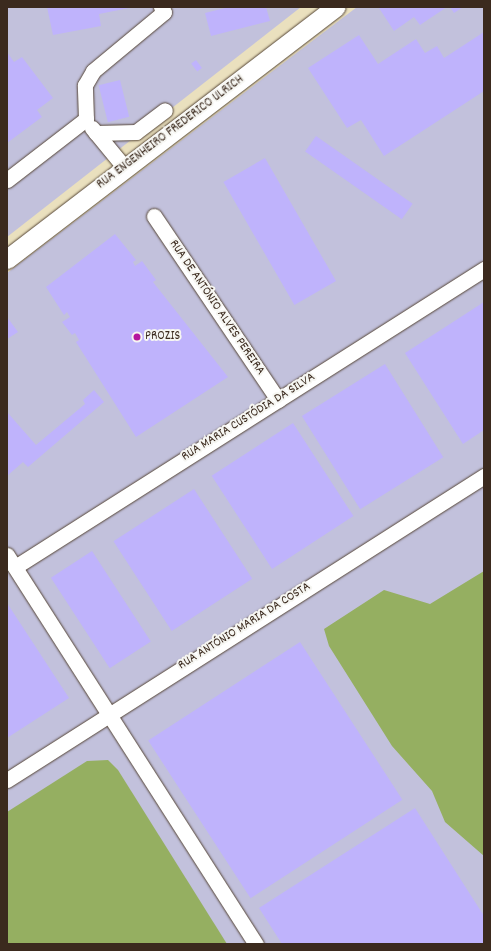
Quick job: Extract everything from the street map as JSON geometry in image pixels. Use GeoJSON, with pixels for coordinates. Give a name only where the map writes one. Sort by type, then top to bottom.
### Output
{"type":"FeatureCollection","features":[{"type":"Feature","properties":{"kind":"main road","name":"RUA ENGENHEIRO FREDERICO ULRICH"},"geometry":{"type":"LineString","coordinates":[[7,259],[335,7]]}},
{"type":"Feature","properties":{"kind":"street"},"geometry":{"type":"LineString","coordinates":[[125,168],[86,119],[85,85],[93,71],[165,9]]}},
{"type":"Feature","properties":{"kind":"street"},"geometry":{"type":"LineString","coordinates":[[96,133],[136,132],[165,110]]}},
{"type":"Feature","properties":{"kind":"street"},"geometry":{"type":"LineString","coordinates":[[7,180],[86,119]]}},
{"type":"Feature","properties":{"kind":"street","name":"RUA DE ANTÓNIO ALVES PEREIRA"},"geometry":{"type":"LineString","coordinates":[[154,216],[278,400]]}},
{"type":"Feature","properties":{"kind":"street","name":"RUA MARIA CUSTÓDIA DA SILVA"},"geometry":{"type":"LineString","coordinates":[[11,561],[278,400],[484,269]]}},
{"type":"Feature","properties":{"kind":"street","name":"RUA ANTÓNIO MARIA DA COSTA"},"geometry":{"type":"LineString","coordinates":[[7,780],[108,714],[484,476]]}},
{"type":"Feature","properties":{"kind":"street"},"geometry":{"type":"LineString","coordinates":[[11,561],[256,944]]}},
{"type":"Feature","properties":{"kind":"shaded area"},"geometry":{"type":"Polygon","coordinates":[[[7,7],[301,7],[7,237],[7,7]]]}},
{"type":"Feature","properties":{"kind":"shaded area"},"geometry":{"type":"Polygon","coordinates":[[[357,7],[484,7],[484,944],[7,944],[7,273],[357,7]]]}},
{"type":"Feature","properties":{"kind":"green space"},"geometry":{"type":"Polygon","coordinates":[[[484,571],[484,856],[445,822],[432,791],[392,746],[329,646],[324,629],[384,590],[430,604],[484,571]]]}},
{"type":"Feature","properties":{"kind":"green space"},"geometry":{"type":"Polygon","coordinates":[[[108,760],[118,770],[227,944],[7,944],[7,812],[87,761],[108,760]]]}},
{"type":"Feature","properties":{"kind":"building"},"geometry":{"type":"Polygon","coordinates":[[[47,7],[129,8],[99,14],[101,26],[53,35],[47,7]]]}},
{"type":"Feature","properties":{"kind":"building"},"geometry":{"type":"Polygon","coordinates":[[[229,7],[266,7],[270,21],[211,36],[205,13],[229,7]]]}},
{"type":"Feature","properties":{"kind":"building"},"geometry":{"type":"Polygon","coordinates":[[[447,7],[420,25],[414,17],[394,31],[379,8],[447,7]]]}},
{"type":"Feature","properties":{"kind":"building"},"geometry":{"type":"Polygon","coordinates":[[[450,7],[463,7],[454,13],[450,7]]]}},
{"type":"Feature","properties":{"kind":"building"},"geometry":{"type":"Polygon","coordinates":[[[484,32],[484,91],[384,156],[361,120],[347,128],[308,68],[359,35],[378,64],[416,39],[425,53],[437,46],[444,58],[484,32]]]}},
{"type":"Feature","properties":{"kind":"building"},"geometry":{"type":"Polygon","coordinates":[[[7,52],[14,62],[22,57],[53,98],[37,110],[42,117],[7,143],[7,52]]]}},
{"type":"Feature","properties":{"kind":"building"},"geometry":{"type":"Polygon","coordinates":[[[196,60],[202,68],[197,72],[191,64],[196,60]]]}},
{"type":"Feature","properties":{"kind":"building"},"geometry":{"type":"Polygon","coordinates":[[[120,80],[129,117],[108,122],[99,85],[120,80]]]}},
{"type":"Feature","properties":{"kind":"building"},"geometry":{"type":"Polygon","coordinates":[[[316,136],[413,204],[402,219],[305,152],[316,136]]]}},
{"type":"Feature","properties":{"kind":"building"},"geometry":{"type":"Polygon","coordinates":[[[265,158],[336,281],[294,305],[223,182],[265,158]]]}},
{"type":"Feature","properties":{"kind":"building","name":"PROZIS"},"geometry":{"type":"Polygon","coordinates":[[[115,234],[136,260],[133,262],[135,266],[142,261],[156,280],[153,282],[228,377],[136,437],[76,342],[79,340],[75,333],[72,335],[62,322],[70,317],[67,312],[64,315],[46,287],[115,234]]]}},
{"type":"Feature","properties":{"kind":"building"},"geometry":{"type":"Polygon","coordinates":[[[484,302],[484,430],[463,444],[405,353],[484,302]]]}},
{"type":"Feature","properties":{"kind":"building"},"geometry":{"type":"Polygon","coordinates":[[[7,317],[18,332],[7,339],[7,317]]]}},
{"type":"Feature","properties":{"kind":"building"},"geometry":{"type":"Polygon","coordinates":[[[385,364],[443,457],[360,509],[302,416],[385,364]]]}},
{"type":"Feature","properties":{"kind":"building"},"geometry":{"type":"Polygon","coordinates":[[[94,390],[104,402],[28,467],[23,462],[7,476],[7,412],[36,445],[85,404],[83,400],[94,390]]]}},
{"type":"Feature","properties":{"kind":"building"},"geometry":{"type":"Polygon","coordinates":[[[293,423],[353,516],[272,569],[212,476],[293,423]]]}},
{"type":"Feature","properties":{"kind":"building"},"geometry":{"type":"Polygon","coordinates":[[[194,489],[252,579],[172,631],[113,541],[194,489]]]}},
{"type":"Feature","properties":{"kind":"building"},"geometry":{"type":"Polygon","coordinates":[[[92,551],[151,642],[110,668],[51,578],[92,551]]]}},
{"type":"Feature","properties":{"kind":"building"},"geometry":{"type":"Polygon","coordinates":[[[7,603],[69,698],[7,738],[7,603]]]}},
{"type":"Feature","properties":{"kind":"building"},"geometry":{"type":"Polygon","coordinates":[[[300,642],[402,800],[251,898],[148,741],[300,642]]]}},
{"type":"Feature","properties":{"kind":"building"},"geometry":{"type":"Polygon","coordinates":[[[415,808],[484,916],[484,944],[282,944],[259,908],[415,808]]]}},
{"type":"Feature","properties":{"kind":"place","name":"PROZIS"},"geometry":{"type":"Point","coordinates":[137,337]}}]}
